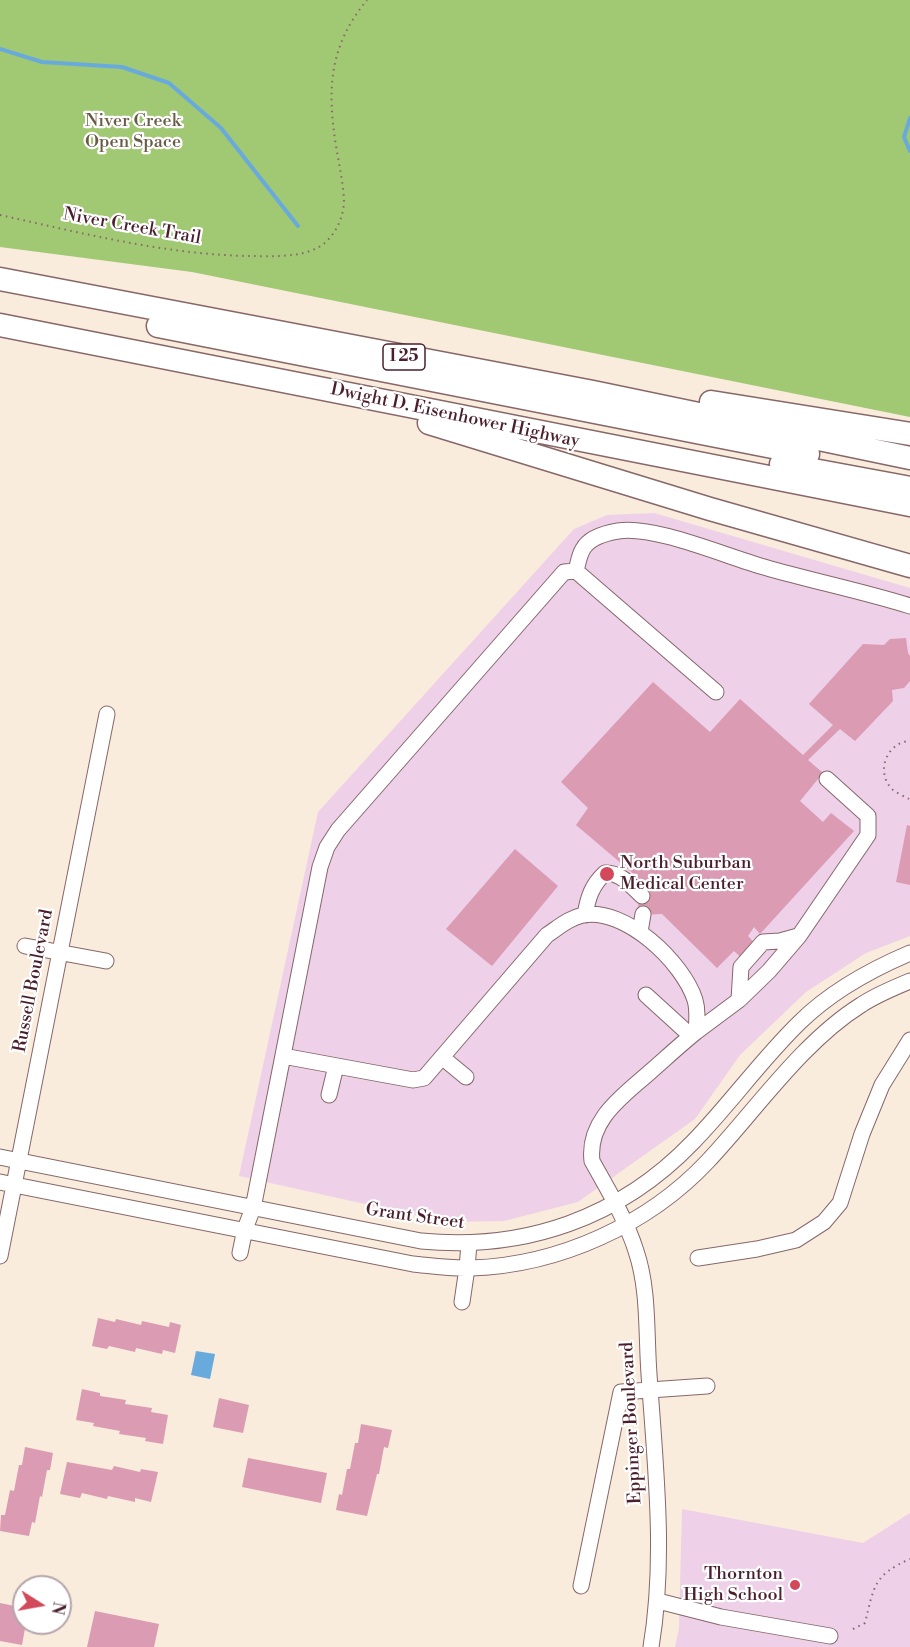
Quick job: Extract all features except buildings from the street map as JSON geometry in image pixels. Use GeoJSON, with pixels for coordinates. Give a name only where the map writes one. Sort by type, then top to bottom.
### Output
{"type":"FeatureCollection","features":[{"type":"Feature","properties":{"kind":"highway","name":"I 25"},"geometry":{"type":"LineString","coordinates":[[0,279],[593,392],[910,458]]}},
{"type":"Feature","properties":{"kind":"highway"},"geometry":{"type":"LineString","coordinates":[[0,295],[910,473]]}},
{"type":"Feature","properties":{"kind":"highway","name":"Dwight D. Eisenhower Highway"},"geometry":{"type":"LineString","coordinates":[[0,326],[910,505]]}},
{"type":"Feature","properties":{"kind":"highway"},"geometry":{"type":"LineString","coordinates":[[280,380],[513,447],[710,509],[910,566]]}},
{"type":"Feature","properties":{"kind":"highway"},"geometry":{"type":"LineString","coordinates":[[593,392],[634,389],[910,434]]}},
{"type":"Feature","properties":{"kind":"highway"},"geometry":{"type":"LineString","coordinates":[[572,440],[680,447],[910,488]]}},
{"type":"Feature","properties":{"kind":"street"},"geometry":{"type":"LineString","coordinates":[[576,571],[583,548],[598,536],[621,530],[642,532],[687,542],[763,567],[910,606]]}},
{"type":"Feature","properties":{"kind":"street"},"geometry":{"type":"LineString","coordinates":[[240,1253],[253,1208],[320,867],[327,847],[338,830],[564,572],[576,571],[716,692]]}},
{"type":"Feature","properties":{"kind":"street","name":"Russell Boulevard"},"geometry":{"type":"LineString","coordinates":[[0,1256],[7,1183],[19,1161],[107,714]]}},
{"type":"Feature","properties":{"kind":"street","name":"Eppinger Boulevard"},"geometry":{"type":"LineString","coordinates":[[651,1647],[658,1601],[659,1547],[641,1271],[637,1252],[626,1224],[592,1161],[593,1139],[600,1122],[612,1106],[694,1034],[740,1000],[769,971],[799,936],[868,836],[868,816],[827,778]]}},
{"type":"Feature","properties":{"kind":"street"},"geometry":{"type":"LineString","coordinates":[[585,915],[588,896],[596,881],[605,873],[612,872],[621,877],[642,896]]}},
{"type":"Feature","properties":{"kind":"street"},"geometry":{"type":"LineString","coordinates":[[640,932],[644,914]]}},
{"type":"Feature","properties":{"kind":"street"},"geometry":{"type":"LineString","coordinates":[[283,1056],[413,1080],[424,1078],[547,935],[572,918],[585,915],[617,920],[640,932],[683,975],[694,999],[698,1016],[694,1034],[646,995]]}},
{"type":"Feature","properties":{"kind":"street"},"geometry":{"type":"LineString","coordinates":[[740,1000],[741,967],[763,942],[780,941],[799,936]]}},
{"type":"Feature","properties":{"kind":"street"},"geometry":{"type":"LineString","coordinates":[[25,946],[106,961]]}},
{"type":"Feature","properties":{"kind":"street","name":"Grant Street"},"geometry":{"type":"LineString","coordinates":[[0,1157],[396,1237],[438,1243],[469,1244],[504,1241],[545,1233],[614,1202],[657,1174],[692,1143],[783,1039],[825,1000],[853,981],[910,953]]}},
{"type":"Feature","properties":{"kind":"street"},"geometry":{"type":"LineString","coordinates":[[7,1183],[413,1264],[467,1268],[548,1257],[586,1243],[626,1224],[668,1198],[692,1178],[782,1078],[833,1027],[859,1006],[910,981]]}},
{"type":"Feature","properties":{"kind":"street"},"geometry":{"type":"LineString","coordinates":[[698,1258],[756,1250],[796,1240],[824,1222],[840,1203],[862,1134],[882,1085],[910,1040]]}},
{"type":"Feature","properties":{"kind":"street"},"geometry":{"type":"LineString","coordinates":[[443,1058],[466,1077]]}},
{"type":"Feature","properties":{"kind":"street"},"geometry":{"type":"LineString","coordinates":[[329,1095],[336,1066]]}},
{"type":"Feature","properties":{"kind":"street"},"geometry":{"type":"LineString","coordinates":[[462,1302],[469,1244]]}},
{"type":"Feature","properties":{"kind":"street"},"geometry":{"type":"LineString","coordinates":[[581,1586],[621,1392],[707,1386]]}},
{"type":"Feature","properties":{"kind":"street"},"geometry":{"type":"LineString","coordinates":[[658,1601],[721,1617],[830,1636]]}},
{"type":"Feature","properties":{"kind":"path","name":"Niver Creek Trail"},"geometry":{"type":"LineString","coordinates":[[0,215],[132,244],[188,253],[263,256],[315,249],[332,235],[343,212],[342,181],[330,101],[331,79],[344,34],[352,18],[367,0]]}},
{"type":"Feature","properties":{"kind":"path"},"geometry":{"type":"LineString","coordinates":[[909,799],[891,788],[884,775],[884,760],[892,748],[904,741],[910,741]]}},
{"type":"Feature","properties":{"kind":"path"},"geometry":{"type":"LineString","coordinates":[[852,1629],[865,1623],[876,1581],[898,1564],[910,1559]]}},
{"type":"Feature","properties":{"kind":"shaded area","name":"North Suburban Medical Center"},"geometry":{"type":"Polygon","coordinates":[[[654,513],[910,588],[910,936],[866,953],[806,992],[740,1055],[695,1119],[578,1202],[504,1221],[446,1222],[239,1176],[318,812],[574,529],[607,515],[654,513]]]}},
{"type":"Feature","properties":{"kind":"shaded area","name":"Thornton High School"},"geometry":{"type":"Polygon","coordinates":[[[682,1509],[863,1543],[910,1513],[910,1647],[675,1647],[679,1628],[682,1509]]]}},
{"type":"Feature","properties":{"kind":"green space","name":"Niver Creek Open Space"},"geometry":{"type":"Polygon","coordinates":[[[0,0],[910,0],[910,417],[192,272],[0,247],[0,0]]]}},
{"type":"Feature","properties":{"kind":"water"},"geometry":{"type":"Polygon","coordinates":[[[196,1351],[215,1354],[210,1379],[191,1375],[196,1351]]]}},
{"type":"Feature","properties":{"kind":"waterway"},"geometry":{"type":"LineString","coordinates":[[0,49],[42,62],[122,67],[169,83],[221,128],[298,226]]}},
{"type":"Feature","properties":{"kind":"waterway"},"geometry":{"type":"LineString","coordinates":[[910,118],[904,137],[910,151]]}},
{"type":"Feature","properties":{"kind":"place","name":"North Suburban Medical Center"},"geometry":{"type":"Point","coordinates":[607,874]}},
{"type":"Feature","properties":{"kind":"place","name":"Thornton High School"},"geometry":{"type":"Point","coordinates":[795,1585]}}]}
